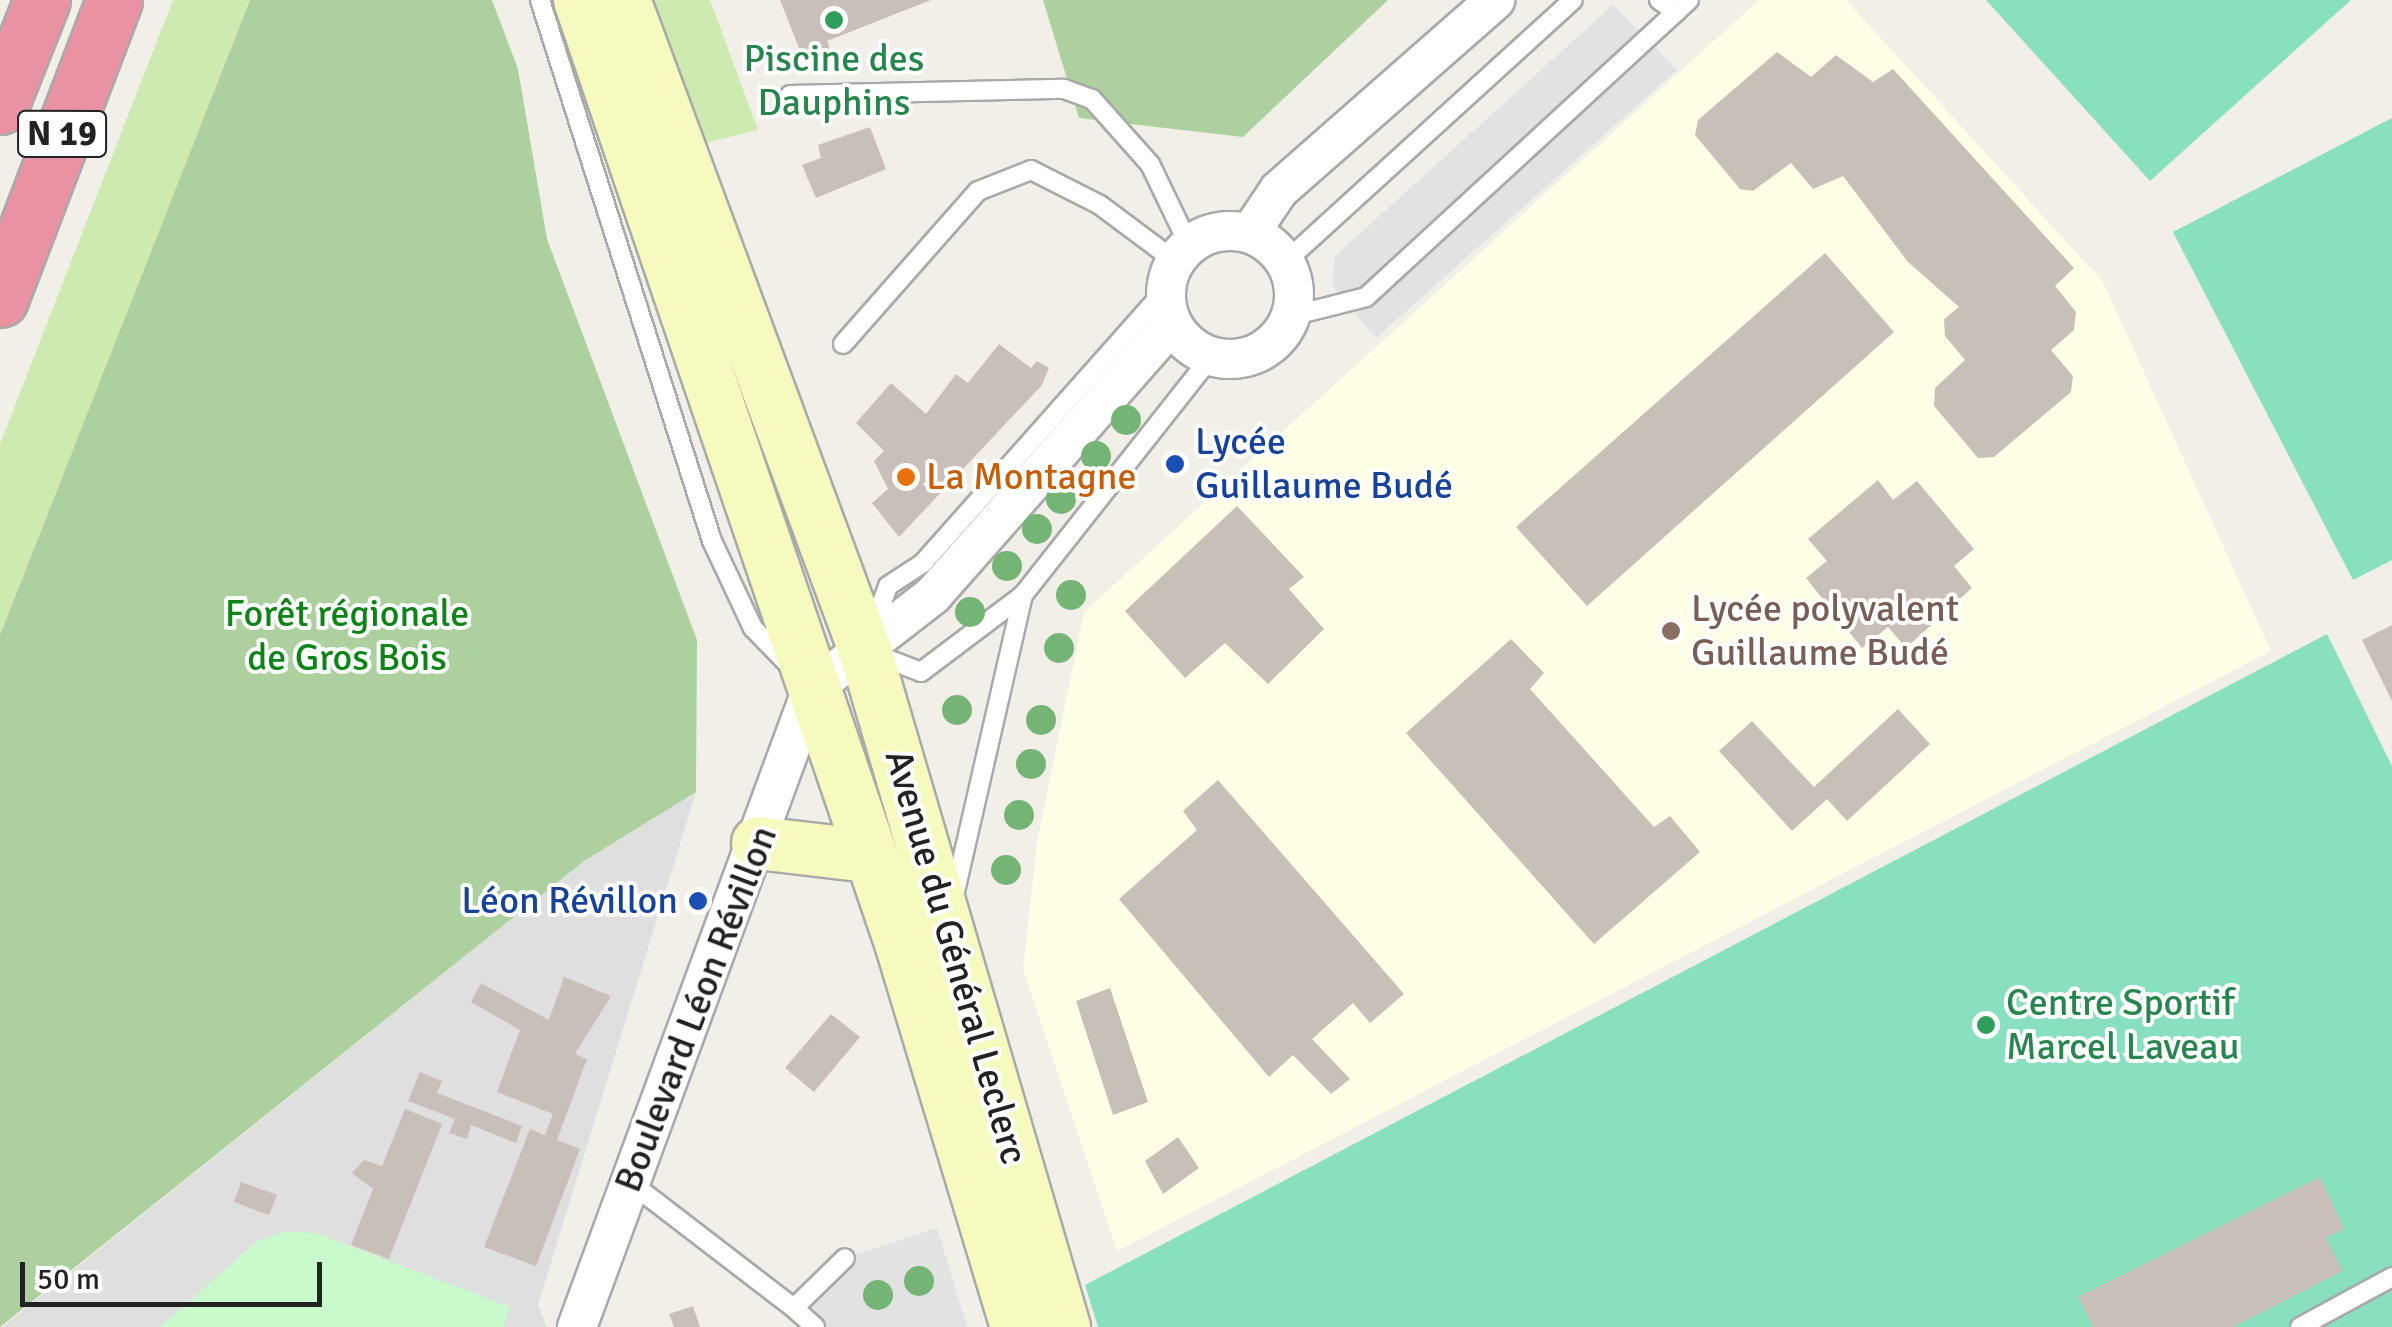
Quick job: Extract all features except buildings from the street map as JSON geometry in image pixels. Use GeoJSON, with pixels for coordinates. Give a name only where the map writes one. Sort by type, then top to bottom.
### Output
{"type":"FeatureCollection","features":[{"type":"Feature","properties":{"kind":"highway","name":"N 19"},"geometry":{"type":"LineString","coordinates":[[0,106],[42,0]]}},
{"type":"Feature","properties":{"kind":"highway","name":"N 19"},"geometry":{"type":"LineString","coordinates":[[0,299],[114,0]]}},
{"type":"Feature","properties":{"kind":"main road"},"geometry":{"type":"LineString","coordinates":[[580,0],[812,689]]}},
{"type":"Feature","properties":{"kind":"main road","name":"Avenue du Général Leclerc"},"geometry":{"type":"LineString","coordinates":[[624,0],[865,650],[948,920],[1064,1327]]}},
{"type":"Feature","properties":{"kind":"main road","name":"Avenue du Général Leclerc"},"geometry":{"type":"LineString","coordinates":[[812,689],[869,856],[1017,1327]]}},
{"type":"Feature","properties":{"kind":"main road"},"geometry":{"type":"LineString","coordinates":[[758,844],[869,856]]}},
{"type":"Feature","properties":{"kind":"street"},"geometry":{"type":"LineString","coordinates":[[1250,233],[1279,190],[1495,0]]}},
{"type":"Feature","properties":{"kind":"street"},"geometry":{"type":"LineString","coordinates":[[812,689],[933,596],[1176,280],[1228,230],[1250,233],[1285,262],[1291,316],[1266,348],[1212,356],[1176,280]]}},
{"type":"Feature","properties":{"kind":"street","name":"Boulevard Léon Révillon"},"geometry":{"type":"LineString","coordinates":[[577,1327],[812,689]]}},
{"type":"Feature","properties":{"kind":"lane","name":"Avenue du Général Leclerc"},"geometry":{"type":"LineString","coordinates":[[540,0],[712,541],[753,628],[812,689]]}},
{"type":"Feature","properties":{"kind":"lane"},"geometry":{"type":"LineString","coordinates":[[1285,262],[1573,0]]}},
{"type":"Feature","properties":{"kind":"lane"},"geometry":{"type":"LineString","coordinates":[[1660,0],[1682,6]]}},
{"type":"Feature","properties":{"kind":"lane"},"geometry":{"type":"LineString","coordinates":[[1291,316],[1366,297],[1682,6]]}},
{"type":"Feature","properties":{"kind":"lane"},"geometry":{"type":"LineString","coordinates":[[790,95],[1064,88],[1092,99],[1150,164],[1176,280]]}},
{"type":"Feature","properties":{"kind":"lane"},"geometry":{"type":"LineString","coordinates":[[843,344],[978,191],[1031,170],[1100,205],[1176,280]]}},
{"type":"Feature","properties":{"kind":"lane"},"geometry":{"type":"LineString","coordinates":[[1176,280],[922,563],[888,586],[865,650],[921,672],[1023,595],[1212,356]]}},
{"type":"Feature","properties":{"kind":"lane"},"geometry":{"type":"LineString","coordinates":[[835,569],[888,586]]}},
{"type":"Feature","properties":{"kind":"lane"},"geometry":{"type":"LineString","coordinates":[[948,920],[1023,595]]}},
{"type":"Feature","properties":{"kind":"lane"},"geometry":{"type":"LineString","coordinates":[[631,1183],[815,1327]]}},
{"type":"Feature","properties":{"kind":"lane"},"geometry":{"type":"LineString","coordinates":[[794,1308],[846,1258]]}},
{"type":"Feature","properties":{"kind":"lane"},"geometry":{"type":"LineString","coordinates":[[2300,1327],[2392,1277]]}},
{"type":"Feature","properties":{"kind":"shaded area","name":"Lycée polyvalent Guillaume Budé"},"geometry":{"type":"Polygon","coordinates":[[[1759,0],[1846,0],[2103,282],[2271,651],[1117,1251],[1023,969],[1037,843],[1084,612],[1759,0]]]}},
{"type":"Feature","properties":{"kind":"shaded area"},"geometry":{"type":"Polygon","coordinates":[[[1613,5],[1677,70],[1376,338],[1332,285],[1335,256],[1613,5]]]}},
{"type":"Feature","properties":{"kind":"shaded area"},"geometry":{"type":"Polygon","coordinates":[[[696,792],[538,1305],[547,1327],[2,1327],[584,861],[696,792]]]}},
{"type":"Feature","properties":{"kind":"shaded area"},"geometry":{"type":"Polygon","coordinates":[[[937,1228],[967,1327],[815,1327],[794,1308],[845,1258],[937,1228]]]}},
{"type":"Feature","properties":{"kind":"green space"},"geometry":{"type":"Polygon","coordinates":[[[173,0],[250,0],[0,635],[0,444],[173,0]]]}},
{"type":"Feature","properties":{"kind":"green space","name":"Forêt régionale de Gros Bois"},"geometry":{"type":"Polygon","coordinates":[[[250,0],[492,0],[518,69],[547,239],[697,640],[696,792],[584,861],[0,1327],[0,635],[250,0]]]}},
{"type":"Feature","properties":{"kind":"green space"},"geometry":{"type":"Polygon","coordinates":[[[649,0],[710,0],[758,130],[705,143],[649,0]]]}},
{"type":"Feature","properties":{"kind":"green space"},"geometry":{"type":"Polygon","coordinates":[[[1043,0],[1388,0],[1243,137],[1079,118],[1043,0]]]}},
{"type":"Feature","properties":{"kind":"green space"},"geometry":{"type":"Polygon","coordinates":[[[1986,0],[2351,0],[2150,181],[1986,0]]]}},
{"type":"Feature","properties":{"kind":"green space"},"geometry":{"type":"Polygon","coordinates":[[[2392,118],[2392,560],[2353,580],[2173,232],[2392,118]]]}},
{"type":"Feature","properties":{"kind":"green space","name":"Centre Sportif Marcel Laveau"},"geometry":{"type":"Polygon","coordinates":[[[2327,634],[2392,766],[2392,1327],[1098,1327],[1085,1285],[2327,634]]]}},
{"type":"Feature","properties":{"kind":"green space"},"geometry":{"type":"Polygon","coordinates":[[[283,1232],[316,1233],[510,1307],[503,1327],[160,1327],[257,1241],[283,1232]]]}},
{"type":"Feature","properties":{"kind":"place","name":"Piscine des Dauphins"},"geometry":{"type":"Point","coordinates":[834,20]}},
{"type":"Feature","properties":{"kind":"place","name":"Lycée Guillaume Budé"},"geometry":{"type":"Point","coordinates":[1175,464]}},
{"type":"Feature","properties":{"kind":"place","name":"La Montagne"},"geometry":{"type":"Point","coordinates":[906,477]}},
{"type":"Feature","properties":{"kind":"place","name":"Lycée polyvalent Guillaume Budé"},"geometry":{"type":"Point","coordinates":[1671,631]}},
{"type":"Feature","properties":{"kind":"place","name":"Léon Révillon"},"geometry":{"type":"Point","coordinates":[698,901]}},
{"type":"Feature","properties":{"kind":"place","name":"Centre Sportif Marcel Laveau"},"geometry":{"type":"Point","coordinates":[1986,1025]}}]}
